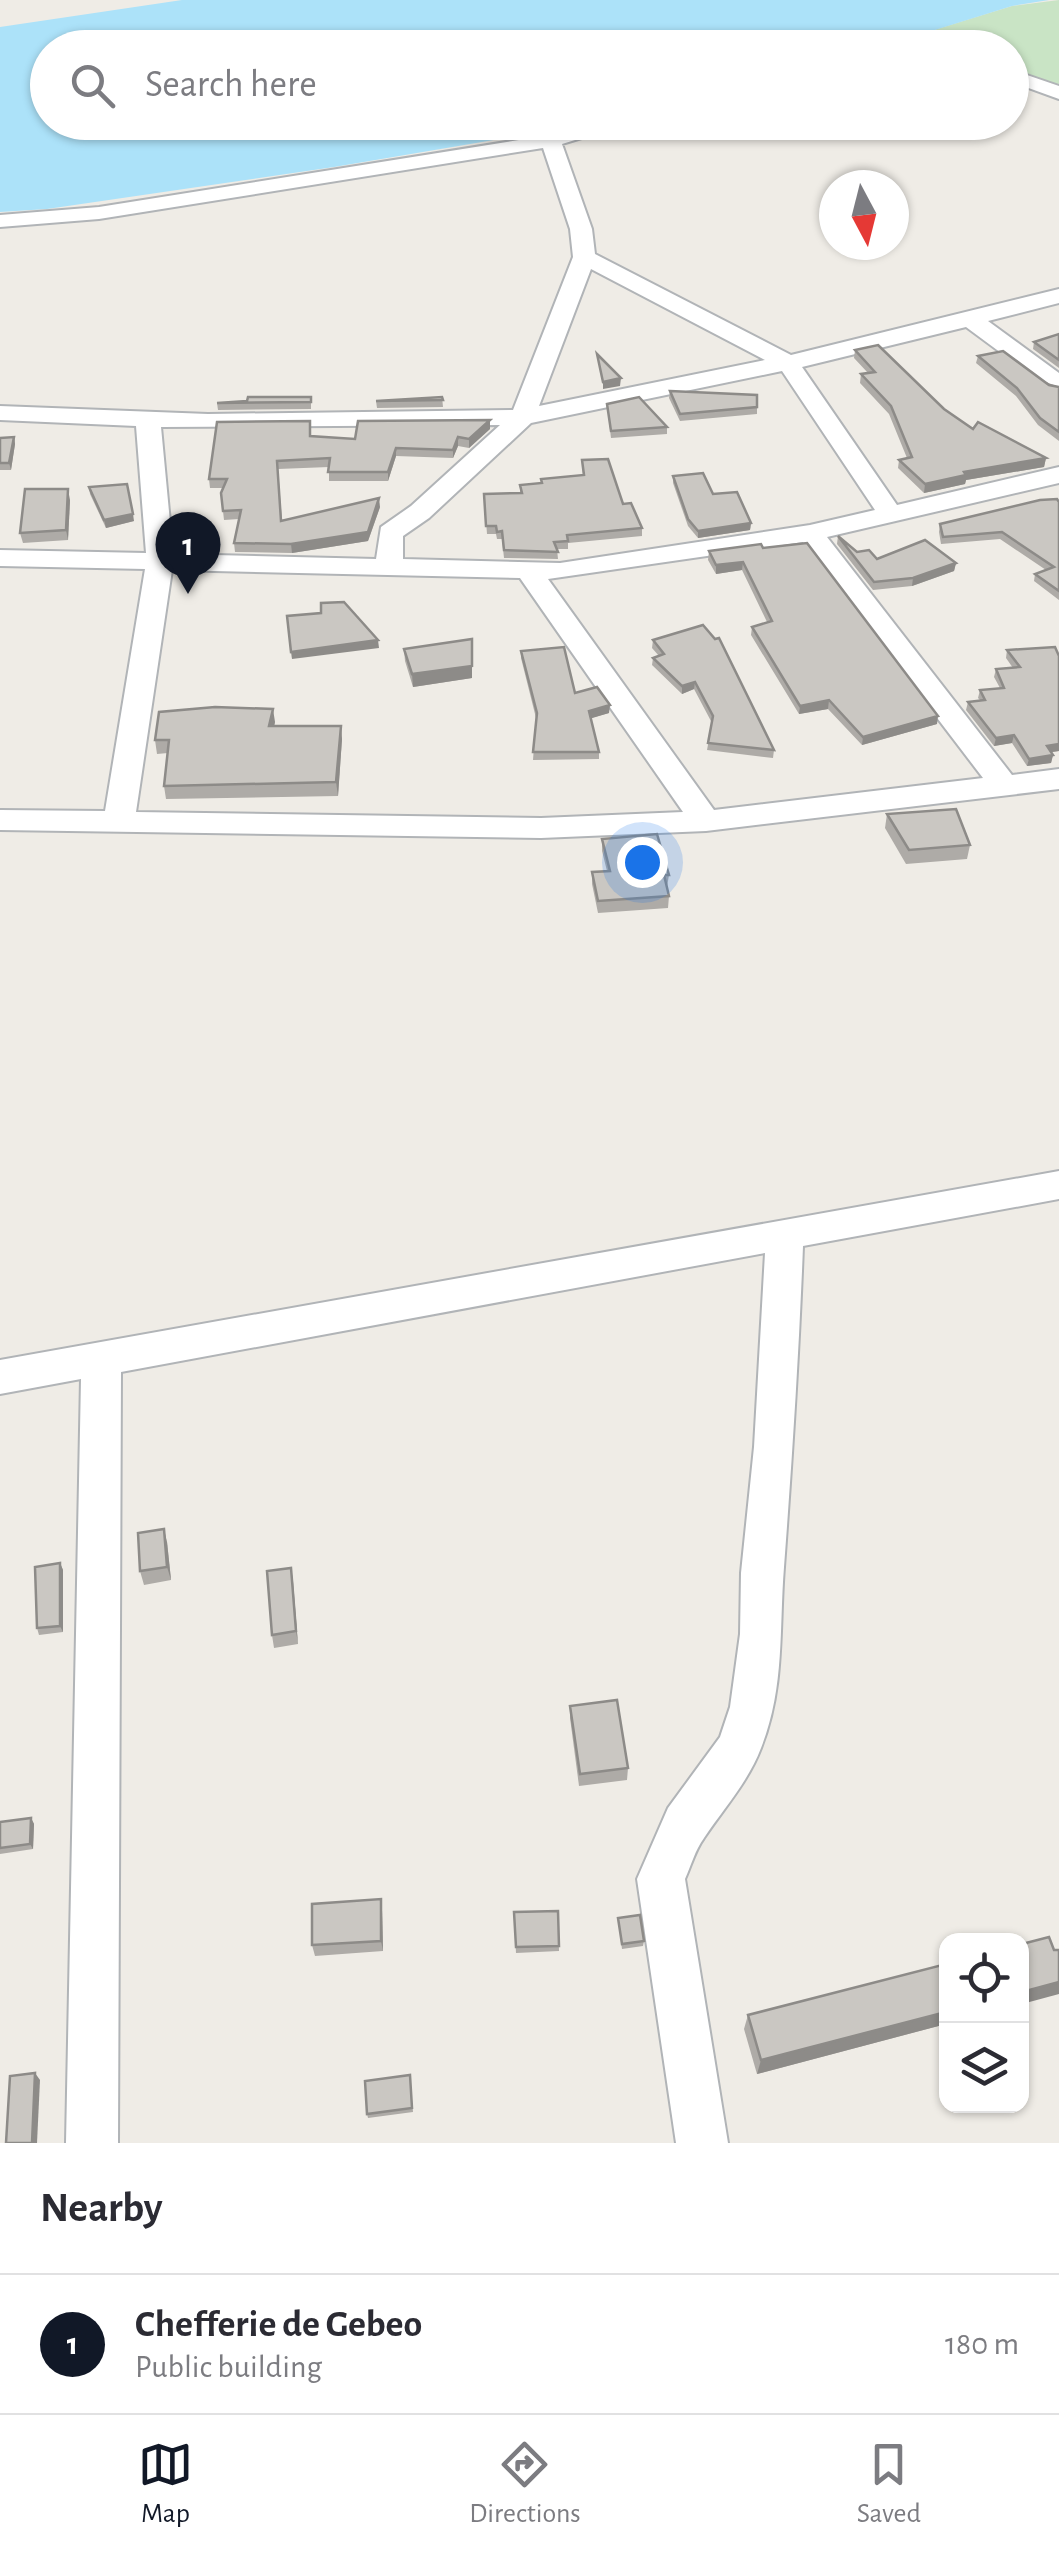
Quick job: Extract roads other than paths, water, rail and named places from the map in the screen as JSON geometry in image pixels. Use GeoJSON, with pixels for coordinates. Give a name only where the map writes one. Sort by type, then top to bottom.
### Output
{"type":"FeatureCollection","features":[{"type":"Feature","properties":{"kind":"street"},"geometry":{"type":"LineString","coordinates":[[1029,82],[1059,93]]}},
{"type":"Feature","properties":{"kind":"street"},"geometry":{"type":"LineString","coordinates":[[0,221],[99,213],[554,140]]}},
{"type":"Feature","properties":{"kind":"street"},"geometry":{"type":"LineString","coordinates":[[389,569],[390,533],[420,512],[523,417],[584,257],[581,229],[550,141]]}},
{"type":"Feature","properties":{"kind":"street"},"geometry":{"type":"LineString","coordinates":[[584,257],[788,362],[891,515]]}},
{"type":"Feature","properties":{"kind":"street"},"geometry":{"type":"LineString","coordinates":[[0,413],[148,419],[523,417],[788,362],[1059,296]]}},
{"type":"Feature","properties":{"kind":"street"},"geometry":{"type":"LineString","coordinates":[[970,319],[1059,384]]}},
{"type":"Feature","properties":{"kind":"street"},"geometry":{"type":"LineString","coordinates":[[118,822],[160,562],[148,419]]}},
{"type":"Feature","properties":{"kind":"street"},"geometry":{"type":"LineString","coordinates":[[0,558],[530,573],[810,532],[1058,478]]}},
{"type":"Feature","properties":{"kind":"street"},"geometry":{"type":"LineString","coordinates":[[810,532],[1005,786]]}},
{"type":"Feature","properties":{"kind":"street"},"geometry":{"type":"LineString","coordinates":[[530,573],[706,821]]}},
{"type":"Feature","properties":{"kind":"street"},"geometry":{"type":"LineString","coordinates":[[0,820],[541,828],[706,821],[1059,779]]}},
{"type":"Feature","properties":{"kind":"street"},"geometry":{"type":"LineString","coordinates":[[0,1378],[1059,1185]]}},
{"type":"Feature","properties":{"kind":"street"},"geometry":{"type":"LineString","coordinates":[[702,2143],[661,1879],[685,1824],[714,1788],[739,1746],[752,1707],[762,1634],[762,1573],[774,1447],[785,1236]]}},
{"type":"Feature","properties":{"kind":"street"},"geometry":{"type":"LineString","coordinates":[[92,2143],[101,1361]]}},
{"type":"Feature","properties":{"kind":"water"},"geometry":{"type":"Polygon","coordinates":[[[182,0],[1049,0],[1012,6],[935,30],[30,30],[30,140],[494,140],[47,209],[0,212],[0,27],[182,0]]]}},
{"type":"Feature","properties":{"kind":"place","name":"Chefferie de Gebeo"},"geometry":{"type":"Point","coordinates":[188,594]}}]}
